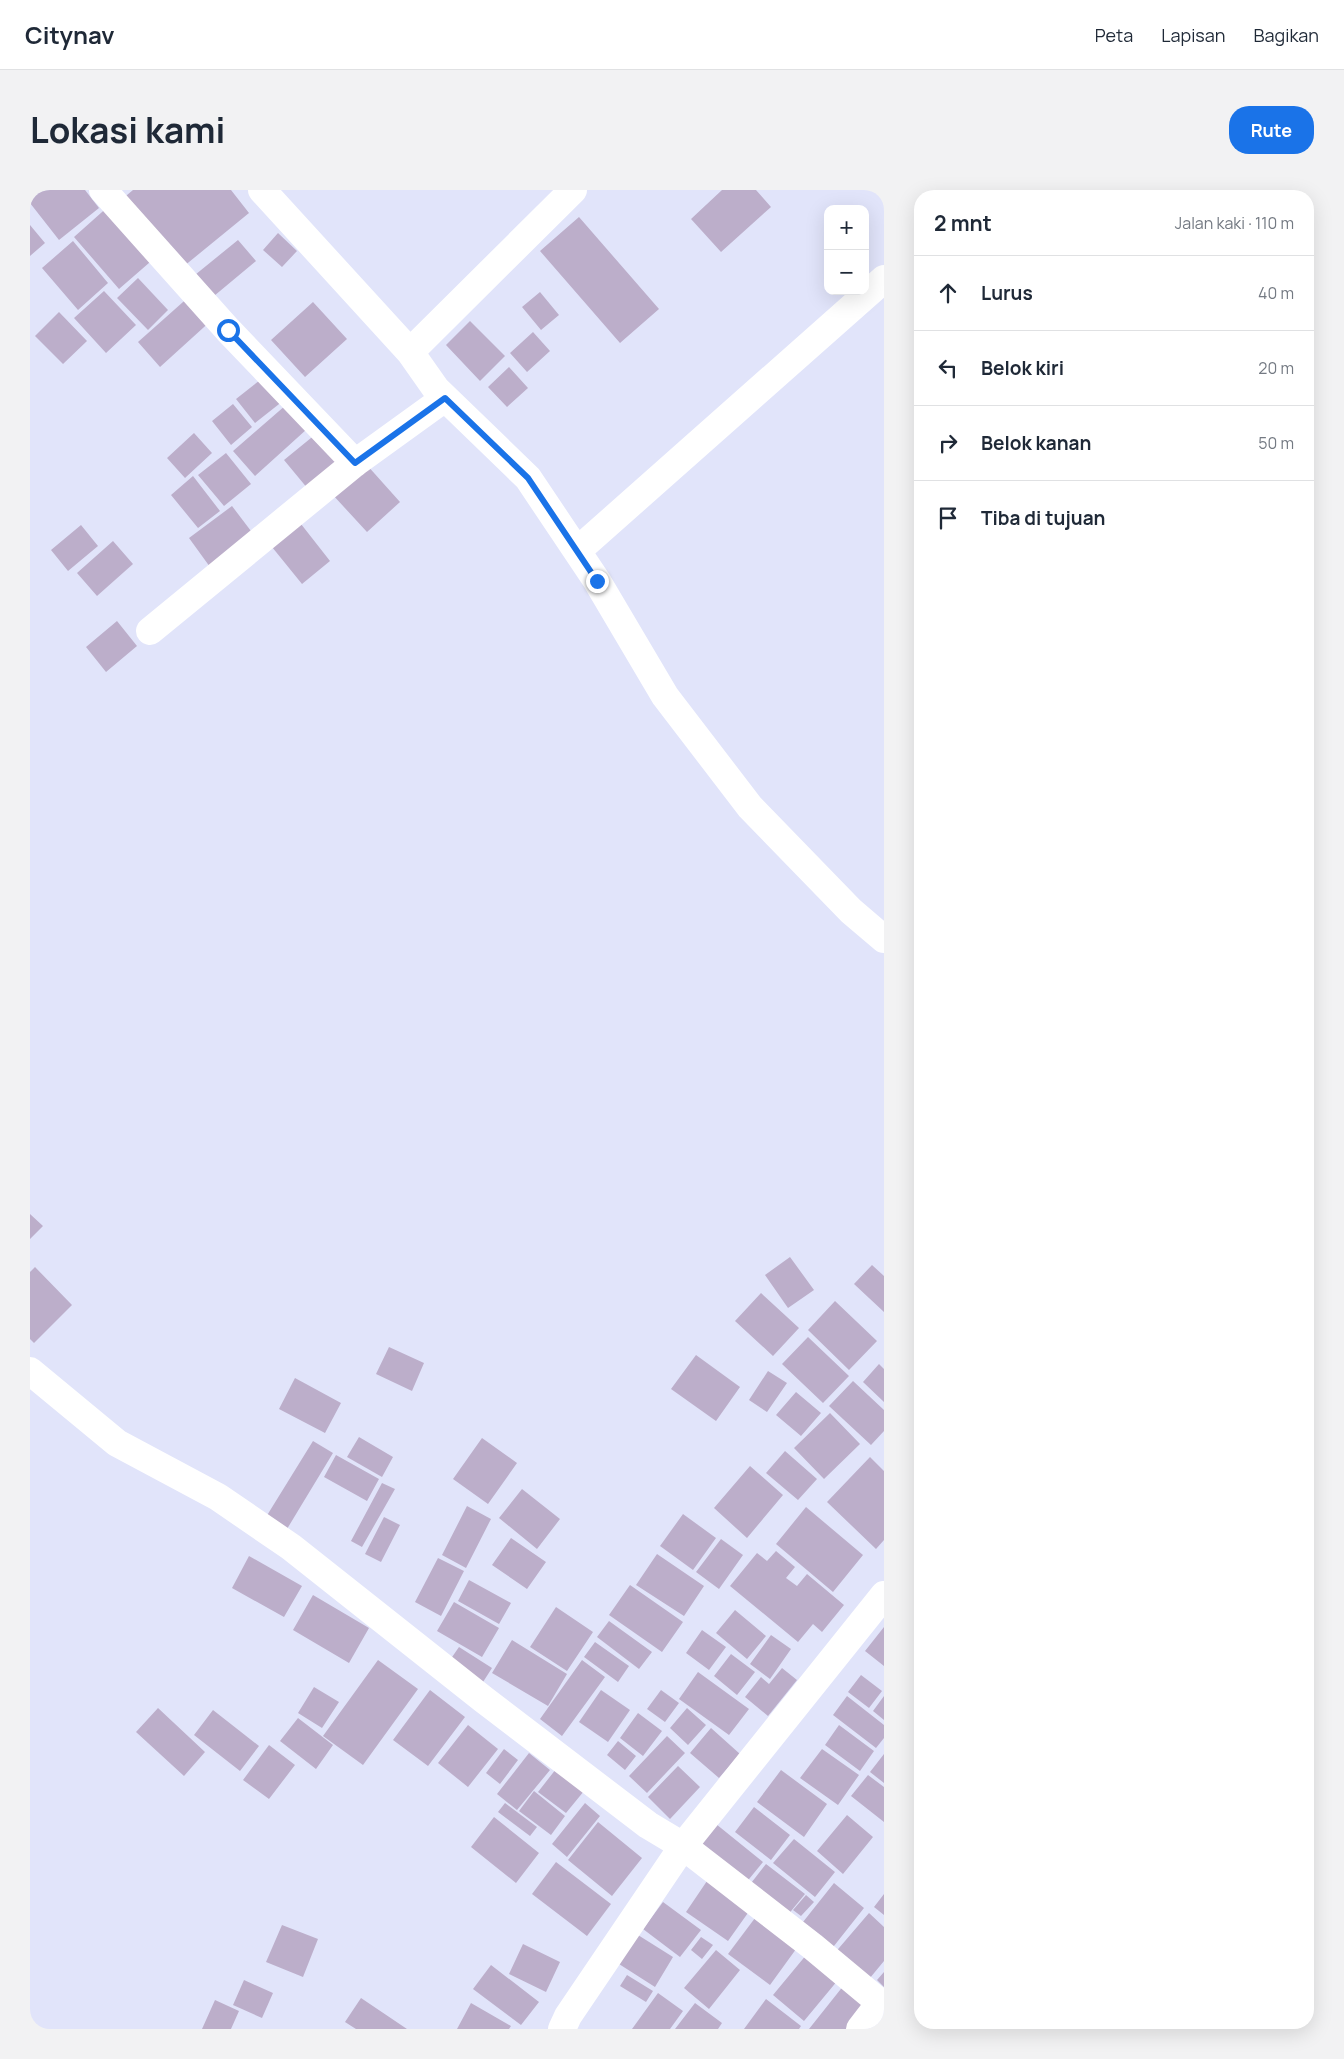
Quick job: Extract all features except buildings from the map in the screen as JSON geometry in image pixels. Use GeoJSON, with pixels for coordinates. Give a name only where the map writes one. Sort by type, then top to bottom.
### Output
{"type":"FeatureCollection","features":[{"type":"Feature","properties":{"kind":"street"},"geometry":{"type":"LineString","coordinates":[[103,190],[228,330],[355,463]]}},
{"type":"Feature","properties":{"kind":"street"},"geometry":{"type":"LineString","coordinates":[[262,190],[410,352],[436,389],[528,478],[597,581],[665,696],[750,806],[851,911],[884,939]]}},
{"type":"Feature","properties":{"kind":"street"},"geometry":{"type":"LineString","coordinates":[[410,352],[573,190]]}},
{"type":"Feature","properties":{"kind":"street"},"geometry":{"type":"LineString","coordinates":[[577,551],[884,279]]}},
{"type":"Feature","properties":{"kind":"street"},"geometry":{"type":"LineString","coordinates":[[150,631],[355,463],[445,398]]}},
{"type":"Feature","properties":{"kind":"street"},"geometry":{"type":"LineString","coordinates":[[30,1371],[117,1443],[218,1497],[291,1547],[483,1699],[648,1825],[683,1846],[812,1946],[882,2004],[860,2029]]}},
{"type":"Feature","properties":{"kind":"street"},"geometry":{"type":"LineString","coordinates":[[562,2029],[568,2016],[683,1846],[884,1596]]}},
{"type":"Feature","properties":{"kind":"route"},"geometry":{"type":"LineString","coordinates":[[228,330],[355,463],[445,398],[528,478],[597,581]]}}]}
